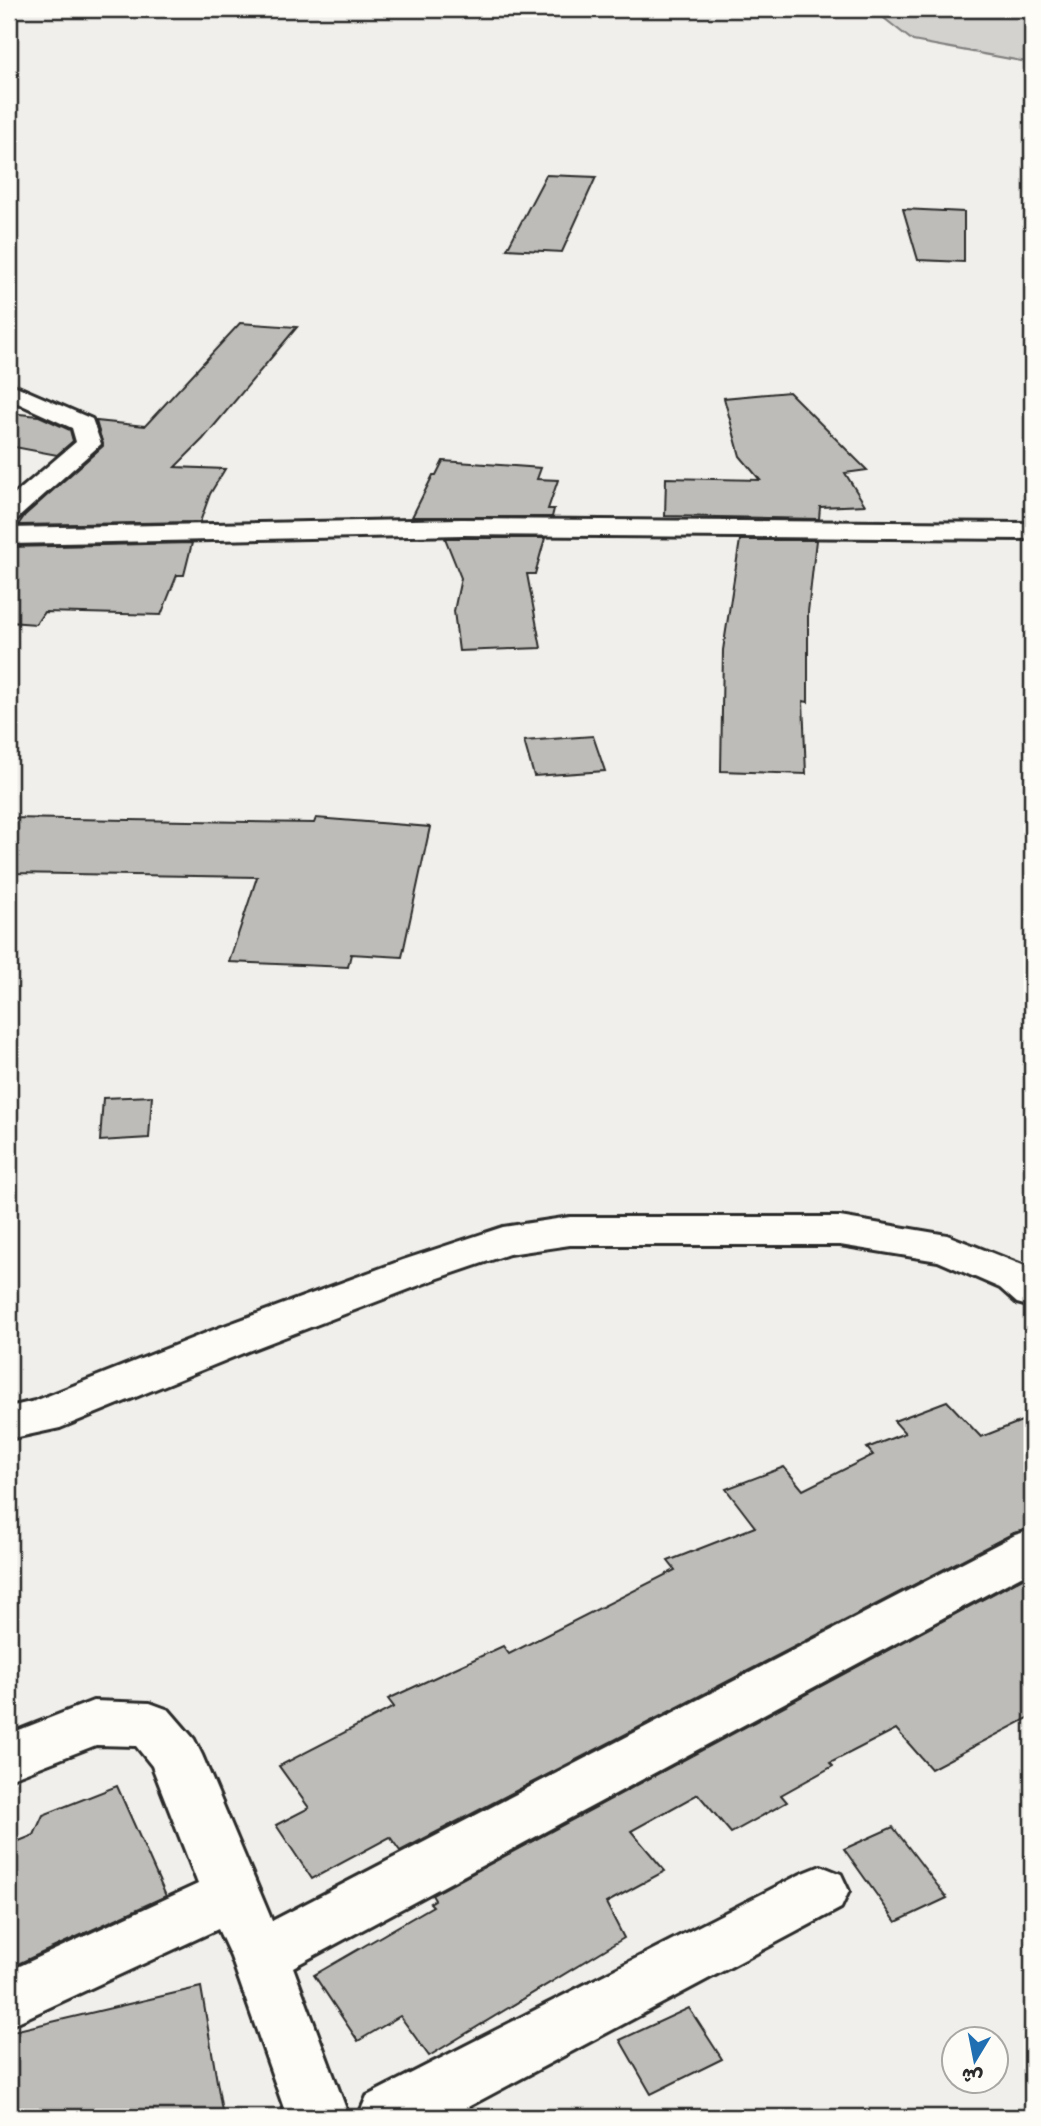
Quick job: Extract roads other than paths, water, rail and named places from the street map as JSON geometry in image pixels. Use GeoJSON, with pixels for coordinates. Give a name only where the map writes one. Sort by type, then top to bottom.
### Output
{"type":"FeatureCollection","features":[{"type":"Feature","properties":{"kind":"street"},"geometry":{"type":"LineString","coordinates":[[9,390],[83,424],[89,444],[9,512]]}},
{"type":"Feature","properties":{"kind":"street"},"geometry":{"type":"LineString","coordinates":[[9,536],[462,527],[1032,531]]}},
{"type":"Feature","properties":{"kind":"street"},"geometry":{"type":"LineString","coordinates":[[9,1423],[44,1416],[232,1340],[503,1241],[570,1231],[840,1231],[947,1249],[1015,1279],[1032,1293]]}},
{"type":"Feature","properties":{"kind":"street"},"geometry":{"type":"LineString","coordinates":[[260,1956],[1032,1548]]}},
{"type":"Feature","properties":{"kind":"street"},"geometry":{"type":"LineString","coordinates":[[9,1757],[93,1723],[150,1725],[175,1755],[232,1896],[260,1956],[318,2117]]}},
{"type":"Feature","properties":{"kind":"street"},"geometry":{"type":"LineString","coordinates":[[388,2117],[821,1891]]}},
{"type":"Feature","properties":{"kind":"street"},"geometry":{"type":"LineString","coordinates":[[9,1999],[232,1896]]}}]}
